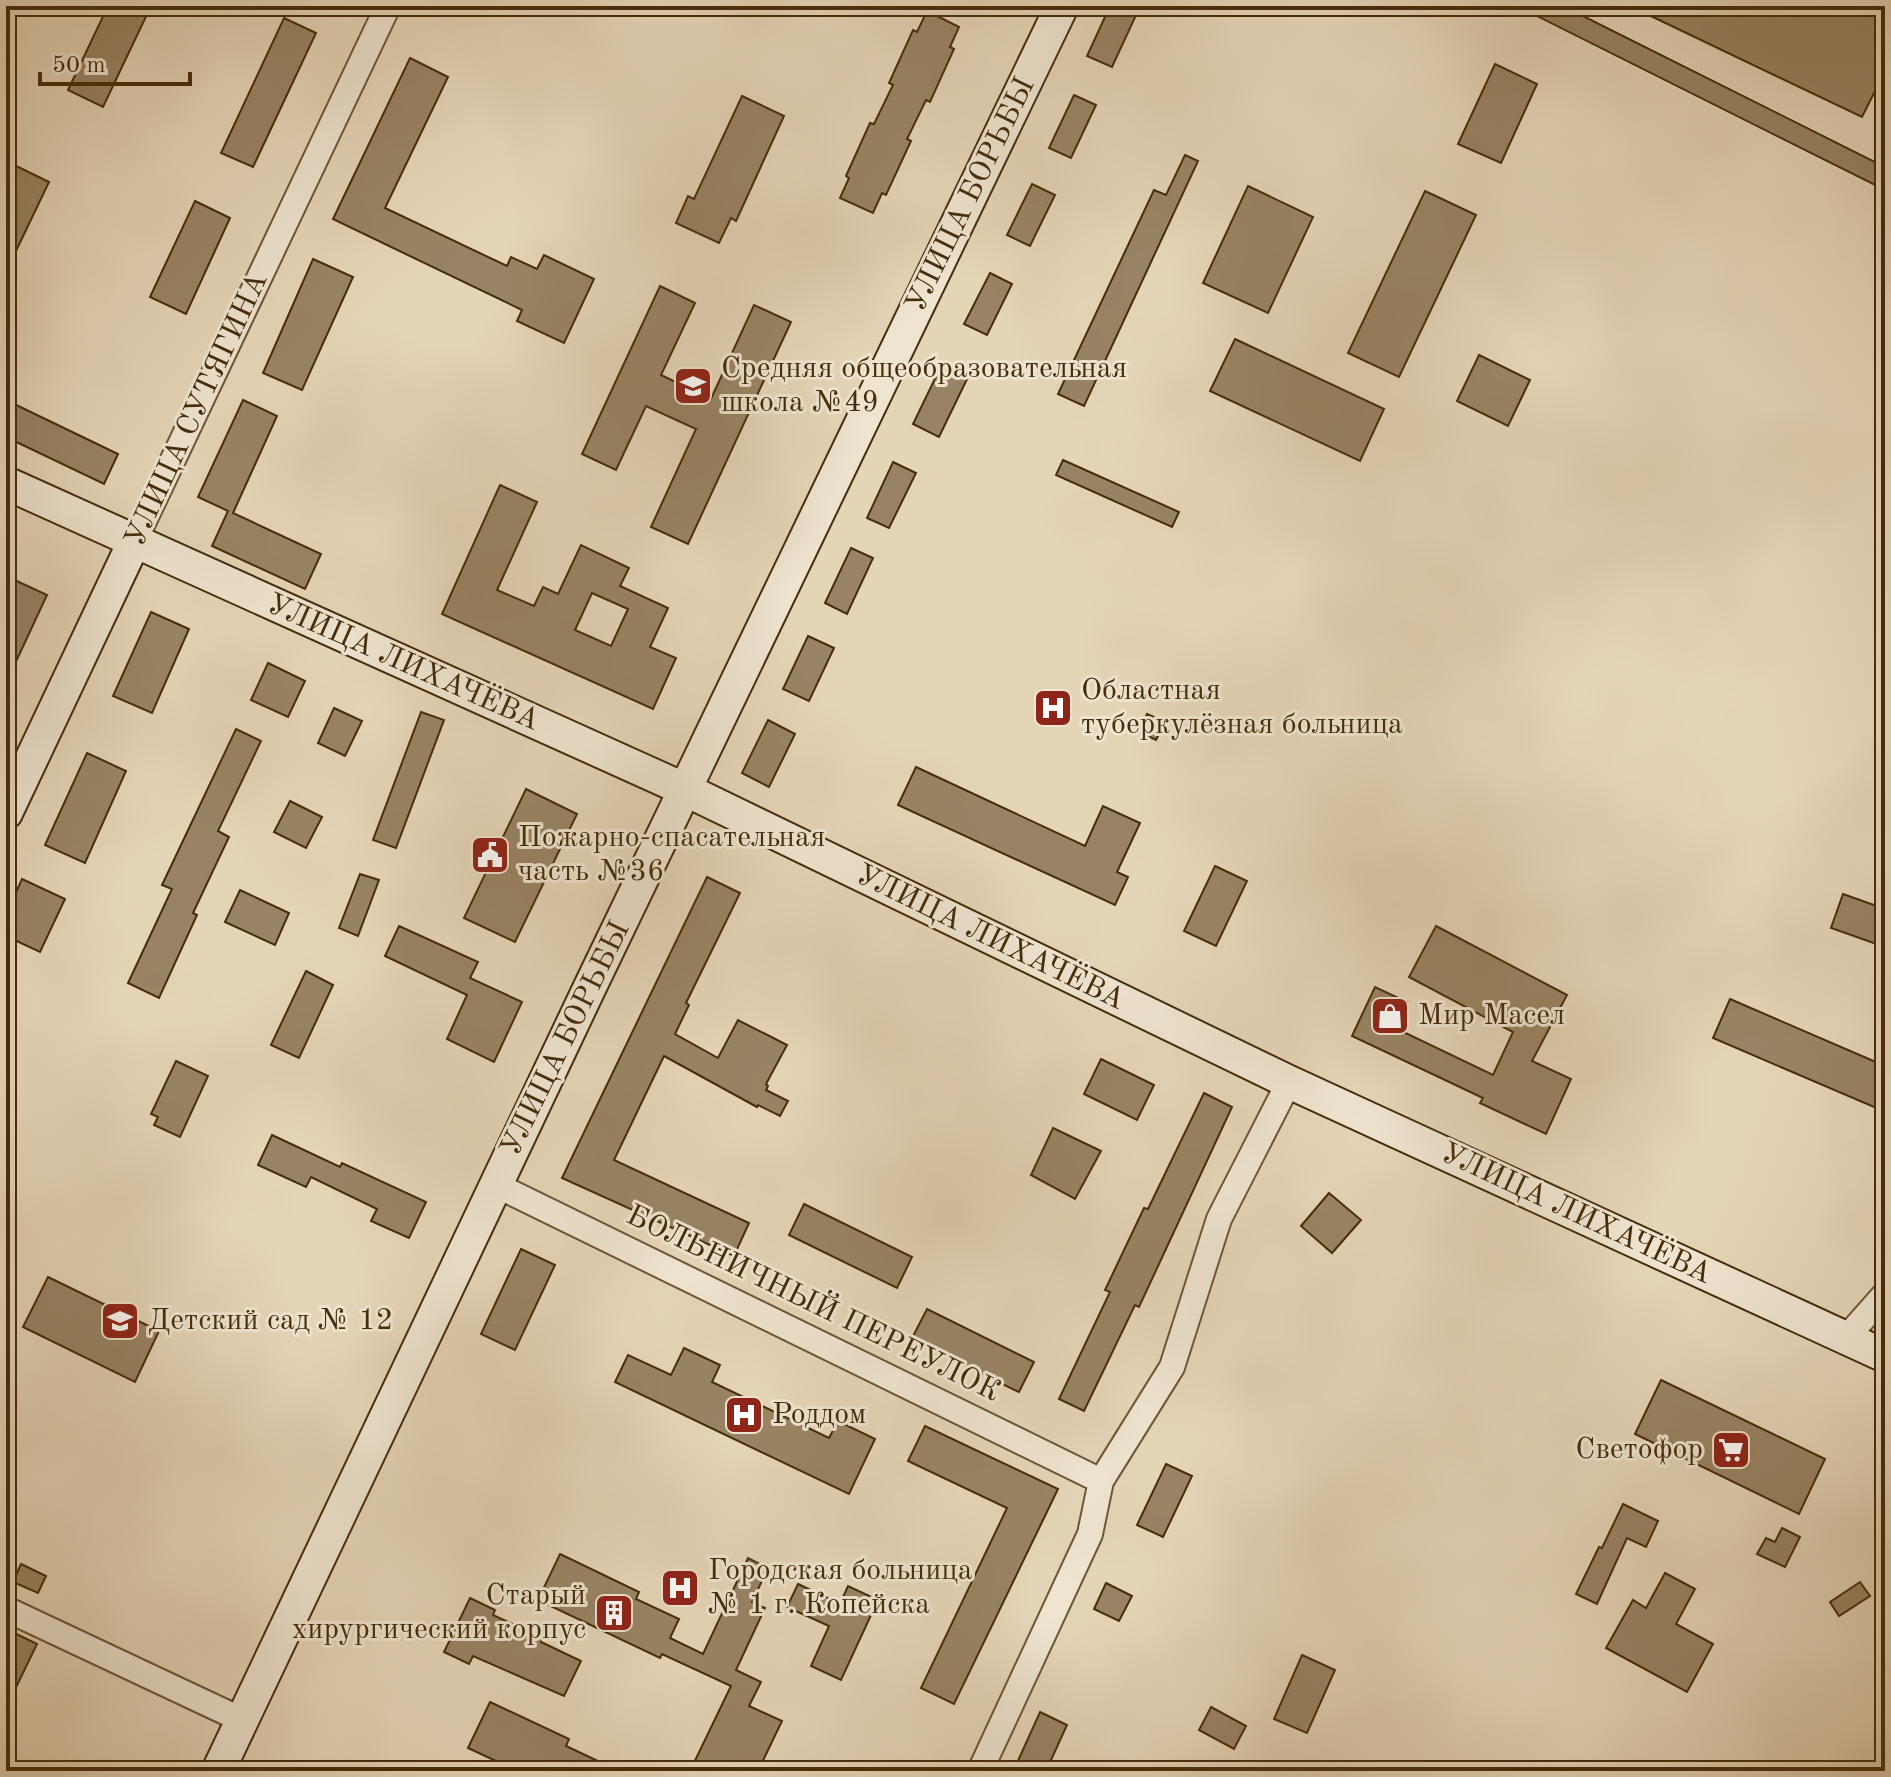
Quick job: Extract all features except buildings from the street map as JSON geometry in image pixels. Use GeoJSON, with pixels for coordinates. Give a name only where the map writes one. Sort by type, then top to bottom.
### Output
{"type":"FeatureCollection","features":[{"type":"Feature","properties":{"kind":"street","name":"УЛИЦА СУТЯГИНА"},"geometry":{"type":"LineString","coordinates":[[6,813],[388,6]]}},
{"type":"Feature","properties":{"kind":"street","name":"УЛИЦА БОРЬБЫ"},"geometry":{"type":"LineString","coordinates":[[218,1771],[1062,6]]}},
{"type":"Feature","properties":{"kind":"street","name":"УЛИЦА ЛИХАЧЁВА"},"geometry":{"type":"LineString","coordinates":[[6,483],[686,790],[1289,1082],[1885,1356]]}},
{"type":"Feature","properties":{"kind":"street"},"geometry":{"type":"LineString","coordinates":[[985,1769],[1090,1534],[1101,1481],[1172,1367],[1219,1219],[1289,1082]]}},
{"type":"Feature","properties":{"kind":"street","name":"БОЛЬНИЧНЫЙ ПЕРЕУЛОК"},"geometry":{"type":"LineString","coordinates":[[496,1185],[1101,1481]]}},
{"type":"Feature","properties":{"kind":"street"},"geometry":{"type":"LineString","coordinates":[[1846,1338],[1885,1294]]}},
{"type":"Feature","properties":{"kind":"street"},"geometry":{"type":"LineString","coordinates":[[6,1609],[242,1720]]}},
{"type":"Feature","properties":{"kind":"place","name":"Средняя общеобразовательная школа №49"},"geometry":{"type":"Point","coordinates":[693,386]}},
{"type":"Feature","properties":{"kind":"place","name":"Областная туберкулёзная больница"},"geometry":{"type":"Point","coordinates":[1053,708]}},
{"type":"Feature","properties":{"kind":"place","name":"Пожарно-спасательная часть №36"},"geometry":{"type":"Point","coordinates":[490,855]}},
{"type":"Feature","properties":{"kind":"place","name":"Мир Масел"},"geometry":{"type":"Point","coordinates":[1390,1016]}},
{"type":"Feature","properties":{"kind":"place","name":"Детский сад № 12"},"geometry":{"type":"Point","coordinates":[120,1321]}},
{"type":"Feature","properties":{"kind":"place","name":"Роддом"},"geometry":{"type":"Point","coordinates":[744,1415]}},
{"type":"Feature","properties":{"kind":"place","name":"Светофор"},"geometry":{"type":"Point","coordinates":[1731,1450]}},
{"type":"Feature","properties":{"kind":"place","name":"Городская больница № 1 г. Копейска"},"geometry":{"type":"Point","coordinates":[680,1588]}},
{"type":"Feature","properties":{"kind":"place","name":"Старый хирургический корпус"},"geometry":{"type":"Point","coordinates":[614,1613]}}]}
